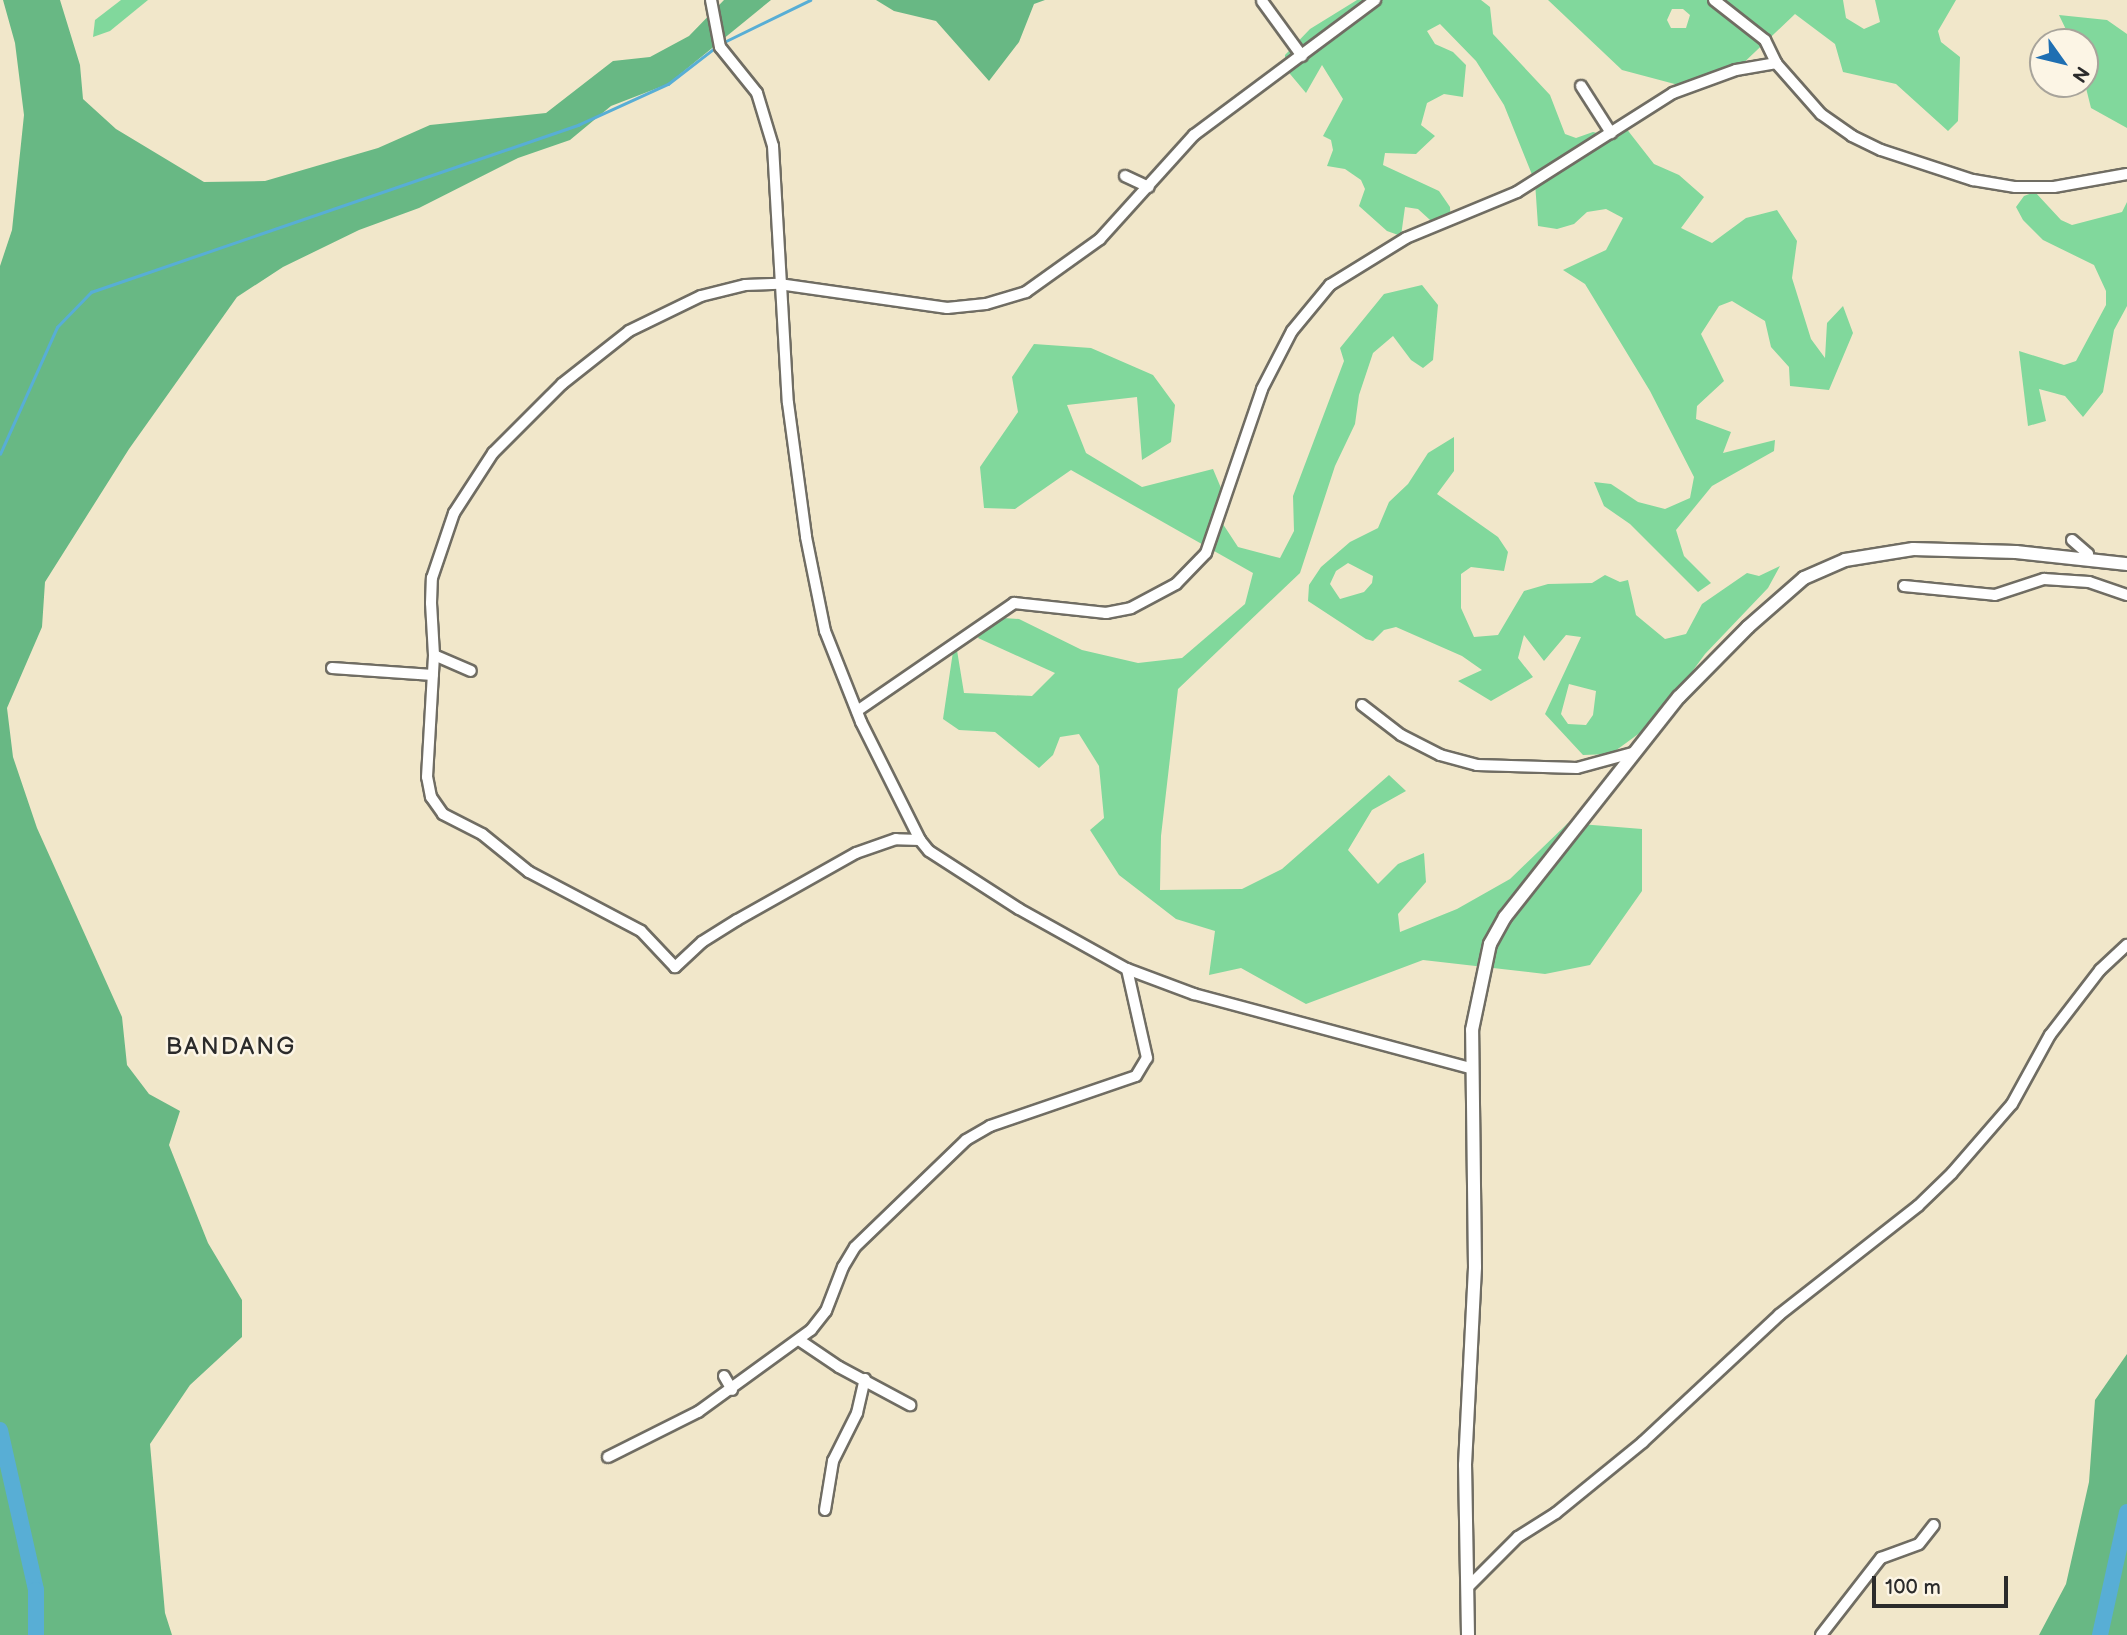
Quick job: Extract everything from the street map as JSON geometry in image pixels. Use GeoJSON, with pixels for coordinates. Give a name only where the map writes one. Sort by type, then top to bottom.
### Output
{"type":"FeatureCollection","features":[{"type":"Feature","properties":{"kind":"main road"},"geometry":{"type":"LineString","coordinates":[[1468,1635],[1465,1465],[1475,1267],[1470,1068],[1472,1030],[1490,944],[1524,890],[1679,697],[1748,626],[1804,578],[1826,566],[1913,549],[2127,564]]}},
{"type":"Feature","properties":{"kind":"street"},"geometry":{"type":"LineString","coordinates":[[711,0],[720,47],[757,93],[773,146],[779,284],[806,537],[825,631],[857,711],[920,840],[936,856],[1018,909],[1128,969],[1194,994],[1470,1068]]}},
{"type":"Feature","properties":{"kind":"street"},"geometry":{"type":"LineString","coordinates":[[920,840],[896,839],[856,853],[737,919],[675,967],[641,931],[529,872],[482,834],[436,807],[427,777],[435,655],[432,579],[454,513],[493,453],[522,421],[562,384],[652,317],[745,285],[779,284],[947,308],[985,304],[1026,292],[1056,274],[1100,239],[1194,135],[1376,0]]}},
{"type":"Feature","properties":{"kind":"street"},"geometry":{"type":"LineString","coordinates":[[1714,0],[1765,40],[1776,63],[1832,123],[1881,150],[1929,167],[2015,187],[2054,187],[2127,174]]}},
{"type":"Feature","properties":{"kind":"street"},"geometry":{"type":"LineString","coordinates":[[1262,1],[1302,56]]}},
{"type":"Feature","properties":{"kind":"street"},"geometry":{"type":"LineString","coordinates":[[857,711],[1014,603],[1106,613],[1131,608],[1176,584],[1206,553],[1262,389],[1292,331],[1330,285],[1406,238],[1517,192],[1679,90],[1736,70],[1776,63]]}},
{"type":"Feature","properties":{"kind":"street"},"geometry":{"type":"LineString","coordinates":[[1581,86],[1611,133]]}},
{"type":"Feature","properties":{"kind":"street"},"geometry":{"type":"LineString","coordinates":[[1125,176],[1149,187]]}},
{"type":"Feature","properties":{"kind":"street"},"geometry":{"type":"LineString","coordinates":[[2072,540],[2088,554],[2086,560]]}},
{"type":"Feature","properties":{"kind":"street"},"geometry":{"type":"LineString","coordinates":[[1904,586],[1995,595],[2044,579],[2089,582],[2127,595]]}},
{"type":"Feature","properties":{"kind":"street"},"geometry":{"type":"LineString","coordinates":[[435,655],[471,671]]}},
{"type":"Feature","properties":{"kind":"street"},"geometry":{"type":"LineString","coordinates":[[332,668],[433,675]]}},
{"type":"Feature","properties":{"kind":"street"},"geometry":{"type":"LineString","coordinates":[[1362,705],[1401,734],[1440,755],[1477,765],[1577,768],[1636,752]]}},
{"type":"Feature","properties":{"kind":"street"},"geometry":{"type":"LineString","coordinates":[[1467,1588],[1518,1537],[1556,1513],[1643,1442],[1812,1286],[1935,1190],[2012,1104],[2050,1035],[2100,970],[2127,945]]}},
{"type":"Feature","properties":{"kind":"street"},"geometry":{"type":"LineString","coordinates":[[608,1457],[666,1430],[732,1390],[799,1340],[826,1311],[843,1266],[855,1247],[966,1140],[990,1126],[1136,1076],[1144,1068],[1147,1058],[1128,969]]}},
{"type":"Feature","properties":{"kind":"street"},"geometry":{"type":"LineString","coordinates":[[799,1340],[838,1367],[910,1405]]}},
{"type":"Feature","properties":{"kind":"street"},"geometry":{"type":"LineString","coordinates":[[724,1376],[732,1390]]}},
{"type":"Feature","properties":{"kind":"street"},"geometry":{"type":"LineString","coordinates":[[825,1510],[833,1461],[857,1413],[865,1379]]}},
{"type":"Feature","properties":{"kind":"street"},"geometry":{"type":"LineString","coordinates":[[1821,1635],[1875,1564],[1919,1544],[1934,1525]]}},
{"type":"Feature","properties":{"kind":"green space"},"geometry":{"type":"Polygon","coordinates":[[[3,0],[60,0],[80,65],[83,99],[116,129],[204,182],[265,181],[378,148],[430,125],[546,113],[613,61],[650,57],[689,36],[724,0],[771,0],[668,84],[611,106],[570,140],[518,158],[419,208],[359,230],[283,267],[237,297],[129,449],[45,582],[42,627],[7,708],[13,757],[37,828],[122,1017],[127,1065],[149,1094],[180,1111],[169,1145],[208,1243],[242,1300],[242,1337],[190,1385],[150,1444],[165,1613],[172,1635],[0,1635],[0,266],[12,230],[24,115],[15,43],[3,0]]]}},
{"type":"Feature","properties":{"kind":"green space"},"geometry":{"type":"Polygon","coordinates":[[[121,0],[148,0],[110,31],[93,37],[95,20],[121,0]]]}},
{"type":"Feature","properties":{"kind":"green space"},"geometry":{"type":"Polygon","coordinates":[[[876,0],[1045,0],[1034,4],[1019,42],[989,81],[936,21],[894,11],[876,0]]]}},
{"type":"Feature","properties":{"kind":"green space"},"geometry":{"type":"Polygon","coordinates":[[[1357,0],[1481,0],[1490,7],[1493,34],[1550,95],[1565,134],[1576,138],[1593,132],[1606,135],[1622,123],[1654,164],[1679,175],[1704,197],[1681,228],[1712,243],[1746,218],[1777,210],[1797,241],[1792,278],[1811,339],[1825,358],[1827,323],[1843,306],[1853,333],[1829,390],[1790,386],[1789,367],[1771,347],[1765,321],[1732,301],[1719,306],[1701,334],[1724,381],[1697,406],[1696,419],[1731,432],[1723,453],[1775,440],[1774,451],[1712,486],[1676,530],[1684,556],[1711,583],[1698,592],[1630,524],[1604,506],[1594,482],[1611,484],[1638,502],[1665,509],[1690,498],[1694,477],[1650,391],[1585,284],[1563,270],[1606,250],[1623,218],[1606,209],[1587,212],[1574,224],[1557,229],[1538,226],[1535,182],[1504,105],[1476,61],[1440,24],[1427,31],[1435,44],[1453,52],[1466,65],[1463,97],[1444,94],[1427,103],[1421,125],[1435,136],[1416,154],[1385,153],[1383,165],[1439,191],[1450,207],[1451,226],[1441,230],[1418,209],[1405,207],[1401,236],[1387,231],[1359,206],[1365,189],[1361,180],[1345,169],[1327,166],[1333,150],[1331,140],[1323,136],[1343,99],[1322,65],[1306,93],[1285,68],[1285,55],[1310,29],[1357,0]]]}},
{"type":"Feature","properties":{"kind":"green space"},"geometry":{"type":"Polygon","coordinates":[[[1548,0],[1843,0],[1846,18],[1864,29],[1880,22],[1875,0],[1956,0],[1938,31],[1941,42],[1960,57],[1958,121],[1948,131],[1896,84],[1843,72],[1835,44],[1795,14],[1736,70],[1686,87],[1622,70],[1548,0]],[[1672,9],[1667,20],[1671,28],[1686,28],[1690,15],[1683,9],[1672,9]]]}},
{"type":"Feature","properties":{"kind":"green space"},"geometry":{"type":"Polygon","coordinates":[[[2059,15],[2107,20],[2127,34],[2127,128],[2091,108],[2088,98],[2099,98],[2099,28],[2065,28],[2059,15]]]}},
{"type":"Feature","properties":{"kind":"green space"},"geometry":{"type":"Polygon","coordinates":[[[2035,192],[2061,220],[2072,225],[2122,212],[2127,202],[2127,306],[2114,330],[2103,392],[2083,417],[2065,396],[2039,389],[2046,421],[2028,426],[2019,351],[2064,365],[2076,361],[2106,305],[2106,291],[2094,265],[2043,240],[2023,220],[2016,207],[2024,196],[2035,192]]]}},
{"type":"Feature","properties":{"kind":"green space"},"geometry":{"type":"Polygon","coordinates":[[[1422,285],[1438,305],[1433,360],[1423,368],[1411,360],[1393,336],[1373,353],[1359,395],[1355,424],[1335,466],[1300,573],[1178,689],[1161,836],[1160,890],[1242,889],[1282,869],[1389,775],[1406,791],[1372,810],[1348,850],[1378,884],[1398,864],[1424,853],[1426,882],[1398,914],[1400,932],[1457,909],[1510,879],[1568,823],[1642,829],[1642,891],[1590,965],[1545,974],[1423,960],[1306,1004],[1241,968],[1209,975],[1215,931],[1176,919],[1119,875],[1090,830],[1104,818],[1099,766],[1079,734],[1060,737],[1053,755],[1039,768],[995,732],[959,730],[943,719],[955,638],[964,693],[1032,696],[1055,673],[978,638],[989,617],[1019,619],[1082,650],[1138,663],[1182,658],[1245,604],[1253,573],[1071,470],[1015,509],[984,508],[980,467],[1018,412],[1012,377],[1034,344],[1091,348],[1153,375],[1175,405],[1171,442],[1142,460],[1137,397],[1067,405],[1086,453],[1142,487],[1213,469],[1221,488],[1215,512],[1238,547],[1280,558],[1294,531],[1293,496],[1344,361],[1340,348],[1384,294],[1422,285]]]}},
{"type":"Feature","properties":{"kind":"green space"},"geometry":{"type":"Polygon","coordinates":[[[1454,437],[1454,471],[1437,494],[1498,537],[1508,552],[1504,571],[1471,567],[1461,574],[1461,608],[1474,637],[1498,635],[1524,591],[1548,584],[1592,583],[1605,575],[1620,582],[1628,580],[1636,615],[1665,639],[1686,634],[1702,604],[1747,573],[1759,576],[1780,566],[1768,588],[1705,654],[1656,721],[1611,754],[1583,755],[1545,714],[1581,637],[1566,635],[1544,661],[1524,635],[1518,658],[1533,677],[1491,701],[1458,681],[1482,670],[1462,656],[1396,627],[1384,630],[1373,641],[1366,639],[1308,601],[1309,585],[1321,567],[1350,542],[1378,528],[1389,502],[1408,484],[1428,453],[1454,437]],[[1348,563],[1336,571],[1330,584],[1340,599],[1364,592],[1372,583],[1373,576],[1348,563]],[[1569,684],[1561,714],[1568,724],[1586,725],[1593,715],[1596,691],[1569,684]]]}},
{"type":"Feature","properties":{"kind":"green space"},"geometry":{"type":"Polygon","coordinates":[[[2127,1354],[2127,1635],[2039,1635],[2066,1584],[2089,1482],[2095,1400],[2127,1354]]]}},
{"type":"Feature","properties":{"kind":"waterway"},"geometry":{"type":"LineString","coordinates":[[722,43],[810,0]]}},
{"type":"Feature","properties":{"kind":"waterway"},"geometry":{"type":"LineString","coordinates":[[0,454],[57,327],[91,292],[578,125],[668,84],[716,47]]}},
{"type":"Feature","properties":{"kind":"waterway"},"geometry":{"type":"LineString","coordinates":[[0,1430],[36,1590],[36,1635]]}},
{"type":"Feature","properties":{"kind":"waterway"},"geometry":{"type":"LineString","coordinates":[[2100,1635],[2127,1512]]}},
{"type":"Feature","properties":{"kind":"district","name":"BANDANG"},"geometry":{"type":"Point","coordinates":[231,1047]}}]}
